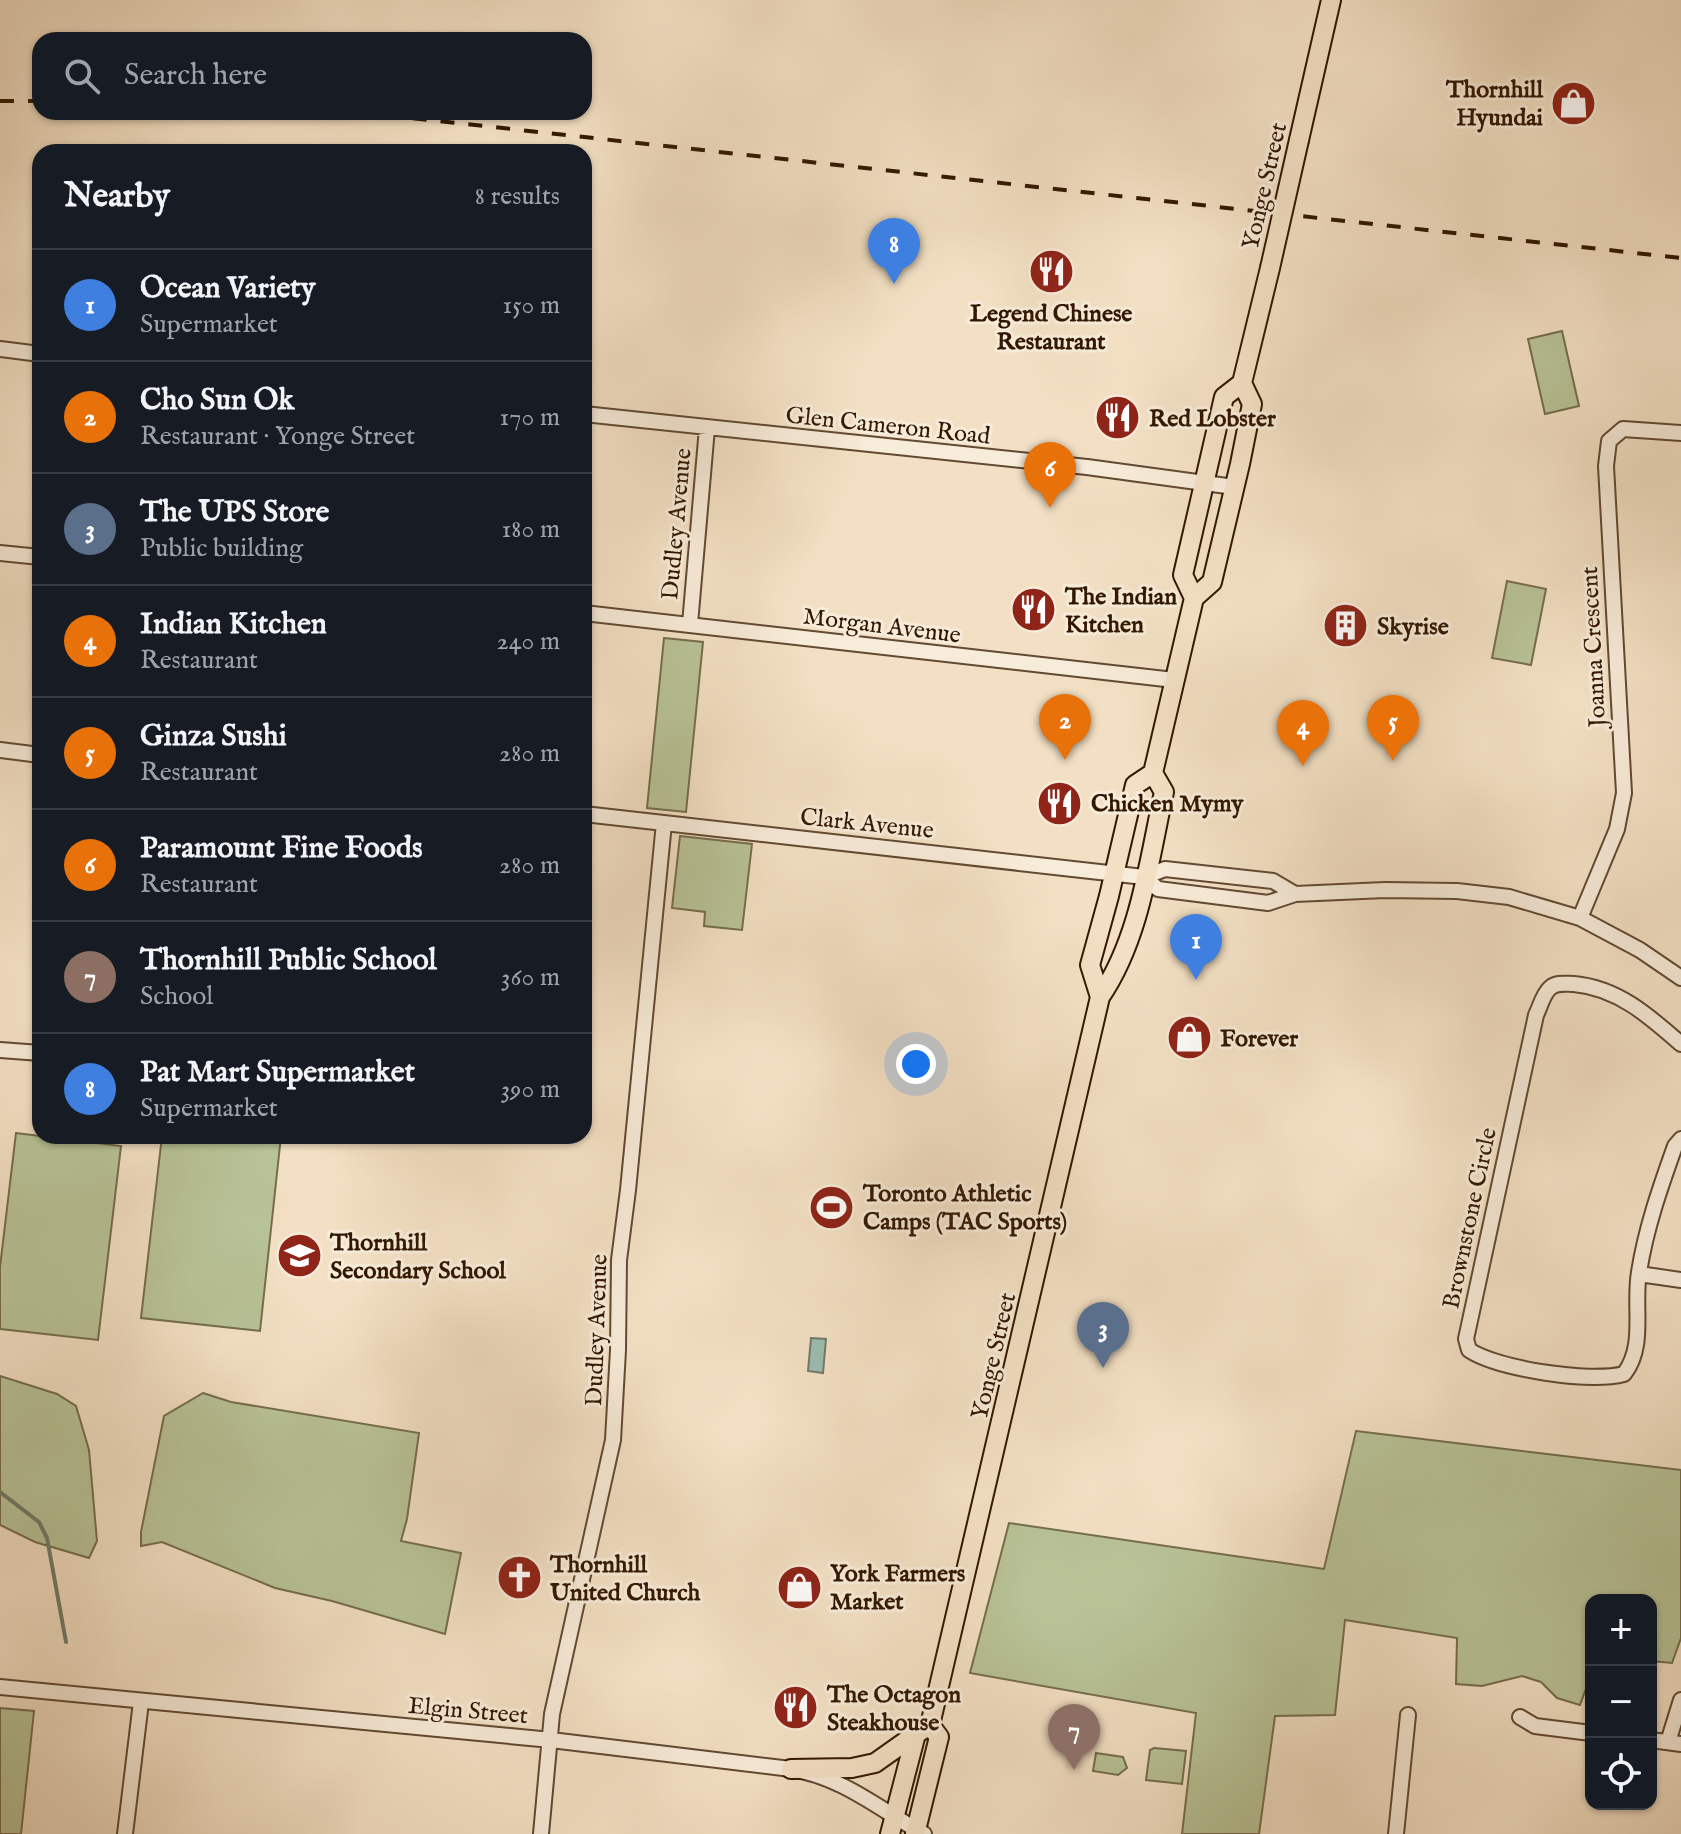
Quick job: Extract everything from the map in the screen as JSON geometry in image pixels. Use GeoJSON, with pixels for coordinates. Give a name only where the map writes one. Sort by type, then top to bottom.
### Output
{"type":"FeatureCollection","features":[{"type":"Feature","properties":{"kind":"main road","name":"Yonge Street"},"geometry":{"type":"LineString","coordinates":[[1194,598],[1183,575],[1204,483],[1224,397],[1242,383],[1331,0]]}},
{"type":"Feature","properties":{"kind":"main road","name":"Yonge Street"},"geometry":{"type":"LineString","coordinates":[[890,1834],[923,1729],[1100,997],[1117,972],[1140,902],[1164,792],[1153,773],[1194,598],[1212,582],[1252,404],[1242,383]]}},
{"type":"Feature","properties":{"kind":"main road","name":"Yonge Street"},"geometry":{"type":"LineString","coordinates":[[1100,997],[1090,965],[1135,785],[1153,773]]}},
{"type":"Feature","properties":{"kind":"main road","name":"Yonge Street"},"geometry":{"type":"LineString","coordinates":[[918,1832],[939,1737],[923,1729]]}},
{"type":"Feature","properties":{"kind":"main road"},"geometry":{"type":"LineString","coordinates":[[791,1769],[852,1768],[875,1763],[923,1729]]}},
{"type":"Feature","properties":{"kind":"street"},"geometry":{"type":"LineString","coordinates":[[0,349],[32,353]]}},
{"type":"Feature","properties":{"kind":"street","name":"Glen Cameron Road"},"geometry":{"type":"LineString","coordinates":[[592,415],[1087,467],[1234,487]]}},
{"type":"Feature","properties":{"kind":"street","name":"Dudley Avenue"},"geometry":{"type":"LineString","coordinates":[[690,624],[707,428]]}},
{"type":"Feature","properties":{"kind":"street","name":"Joanna Crescent"},"geometry":{"type":"LineString","coordinates":[[1580,918],[1617,829],[1624,793],[1606,466],[1609,441],[1623,429],[1681,433]]}},
{"type":"Feature","properties":{"kind":"street"},"geometry":{"type":"LineString","coordinates":[[0,553],[32,556]]}},
{"type":"Feature","properties":{"kind":"street","name":"Morgan Avenue"},"geometry":{"type":"LineString","coordinates":[[592,614],[1174,680]]}},
{"type":"Feature","properties":{"kind":"street"},"geometry":{"type":"LineString","coordinates":[[0,750],[32,754]]}},
{"type":"Feature","properties":{"kind":"street","name":"Clark Avenue"},"geometry":{"type":"LineString","coordinates":[[592,815],[1144,877]]}},
{"type":"Feature","properties":{"kind":"street","name":"Dudley Avenue"},"geometry":{"type":"LineString","coordinates":[[541,1834],[552,1714],[613,1440],[619,1260],[664,823]]}},
{"type":"Feature","properties":{"kind":"street"},"geometry":{"type":"LineString","coordinates":[[1295,894],[1273,881],[1165,869],[1144,877],[1158,889],[1268,903],[1295,894],[1385,890],[1457,891],[1509,897],[1580,918],[1640,950],[1681,978]]}},
{"type":"Feature","properties":{"kind":"street","name":"Brownstone Circle"},"geometry":{"type":"LineString","coordinates":[[1681,1044],[1635,1005],[1605,991],[1578,984],[1557,983],[1547,989],[1536,1015],[1488,1230],[1466,1339],[1469,1350],[1481,1358],[1540,1371],[1598,1378],[1624,1374],[1633,1363],[1637,1343],[1639,1274],[1652,1210],[1675,1146],[1681,1139]]}},
{"type":"Feature","properties":{"kind":"street"},"geometry":{"type":"LineString","coordinates":[[0,1050],[32,1052]]}},
{"type":"Feature","properties":{"kind":"street"},"geometry":{"type":"LineString","coordinates":[[1639,1274],[1681,1280]]}},
{"type":"Feature","properties":{"kind":"street","name":"Elgin Street"},"geometry":{"type":"LineString","coordinates":[[0,1687],[551,1740],[791,1769],[830,1779],[918,1832]]}},
{"type":"Feature","properties":{"kind":"street"},"geometry":{"type":"LineString","coordinates":[[1674,1743],[1681,1700]]}},
{"type":"Feature","properties":{"kind":"street"},"geometry":{"type":"LineString","coordinates":[[125,1834],[141,1702]]}},
{"type":"Feature","properties":{"kind":"street"},"geometry":{"type":"LineString","coordinates":[[1396,1834],[1408,1715]]}},
{"type":"Feature","properties":{"kind":"street"},"geometry":{"type":"LineString","coordinates":[[1520,1717],[1535,1726],[1585,1732]]}},
{"type":"Feature","properties":{"kind":"green space"},"geometry":{"type":"Polygon","coordinates":[[[1562,331],[1579,406],[1545,414],[1528,339],[1562,331]]]}},
{"type":"Feature","properties":{"kind":"green space"},"geometry":{"type":"Polygon","coordinates":[[[1507,581],[1546,589],[1531,665],[1492,658],[1507,581]]]}},
{"type":"Feature","properties":{"kind":"green space"},"geometry":{"type":"Polygon","coordinates":[[[664,638],[703,642],[686,812],[647,808],[664,638]]]}},
{"type":"Feature","properties":{"kind":"green space"},"geometry":{"type":"Polygon","coordinates":[[[680,836],[752,844],[742,930],[704,926],[705,912],[672,908],[680,836]]]}},
{"type":"Feature","properties":{"kind":"green space"},"geometry":{"type":"Polygon","coordinates":[[[16,1133],[32,1135],[32,1144],[121,1146],[98,1340],[0,1329],[0,1267],[16,1133]]]}},
{"type":"Feature","properties":{"kind":"green space"},"geometry":{"type":"Polygon","coordinates":[[[161,1144],[280,1144],[260,1331],[141,1318],[161,1144]]]}},
{"type":"Feature","properties":{"kind":"green space"},"geometry":{"type":"Polygon","coordinates":[[[0,1376],[57,1394],[76,1406],[89,1450],[97,1541],[89,1558],[35,1542],[0,1525],[0,1376]]]}},
{"type":"Feature","properties":{"kind":"green space"},"geometry":{"type":"Polygon","coordinates":[[[203,1393],[231,1402],[419,1433],[401,1541],[461,1553],[445,1634],[275,1588],[162,1542],[141,1546],[141,1532],[164,1416],[203,1393]]]}},
{"type":"Feature","properties":{"kind":"green space"},"geometry":{"type":"Polygon","coordinates":[[[1356,1431],[1681,1470],[1681,1638],[1672,1663],[1657,1662],[1657,1594],[1585,1594],[1585,1691],[1580,1705],[1557,1698],[1541,1682],[1522,1676],[1482,1686],[1456,1684],[1457,1638],[1345,1620],[1335,1715],[1275,1716],[1259,1834],[1182,1834],[1196,1713],[970,1673],[1009,1523],[1324,1569],[1356,1431]]]}},
{"type":"Feature","properties":{"kind":"green space"},"geometry":{"type":"Polygon","coordinates":[[[0,1708],[34,1711],[21,1834],[0,1834],[0,1708]]]}},
{"type":"Feature","properties":{"kind":"green space"},"geometry":{"type":"Polygon","coordinates":[[[1150,1750],[1186,1751],[1182,1784],[1146,1780],[1150,1750]]]}},
{"type":"Feature","properties":{"kind":"green space"},"geometry":{"type":"Polygon","coordinates":[[[1096,1753],[1123,1757],[1127,1768],[1118,1775],[1093,1771],[1096,1753]]]}},
{"type":"Feature","properties":{"kind":"water"},"geometry":{"type":"Polygon","coordinates":[[[811,1338],[826,1339],[823,1373],[808,1371],[811,1338]]]}},
{"type":"Feature","properties":{"kind":"waterway"},"geometry":{"type":"LineString","coordinates":[[0,1492],[39,1522],[47,1538],[66,1642]]}},
{"type":"Feature","properties":{"kind":"railway"},"geometry":{"type":"LineString","coordinates":[[0,101],[32,101]]}},
{"type":"Feature","properties":{"kind":"railway"},"geometry":{"type":"LineString","coordinates":[[430,120],[1681,258]]}},
{"type":"Feature","properties":{"kind":"place","name":"Thornhill Hyundai"},"geometry":{"type":"Point","coordinates":[1574,103]}},
{"type":"Feature","properties":{"kind":"place","name":"Legend Chinese Restaurant"},"geometry":{"type":"Point","coordinates":[1051,271]}},
{"type":"Feature","properties":{"kind":"place","name":"Pat Mart Supermarket"},"geometry":{"type":"Point","coordinates":[894,284]}},
{"type":"Feature","properties":{"kind":"place","name":"Red Lobster"},"geometry":{"type":"Point","coordinates":[1118,418]}},
{"type":"Feature","properties":{"kind":"place","name":"Paramount Fine Foods"},"geometry":{"type":"Point","coordinates":[1050,508]}},
{"type":"Feature","properties":{"kind":"place","name":"The Indian Kitchen"},"geometry":{"type":"Point","coordinates":[1034,610]}},
{"type":"Feature","properties":{"kind":"place","name":"Skyrise"},"geometry":{"type":"Point","coordinates":[1346,626]}},
{"type":"Feature","properties":{"kind":"place","name":"Cho Sun Ok"},"geometry":{"type":"Point","coordinates":[1065,760]}},
{"type":"Feature","properties":{"kind":"place","name":"Ginza Sushi"},"geometry":{"type":"Point","coordinates":[1393,761]}},
{"type":"Feature","properties":{"kind":"place","name":"Indian Kitchen"},"geometry":{"type":"Point","coordinates":[1303,766]}},
{"type":"Feature","properties":{"kind":"place","name":"Chicken Mymy"},"geometry":{"type":"Point","coordinates":[1060,803]}},
{"type":"Feature","properties":{"kind":"place","name":"Ocean Variety"},"geometry":{"type":"Point","coordinates":[1196,980]}},
{"type":"Feature","properties":{"kind":"place","name":"Forever"},"geometry":{"type":"Point","coordinates":[1189,1038]}},
{"type":"Feature","properties":{"kind":"place","name":"Toronto Athletic Camps (TAC Sports)"},"geometry":{"type":"Point","coordinates":[832,1207]}},
{"type":"Feature","properties":{"kind":"place","name":"Thornhill Secondary School"},"geometry":{"type":"Point","coordinates":[299,1256]}},
{"type":"Feature","properties":{"kind":"place","name":"The UPS Store"},"geometry":{"type":"Point","coordinates":[1103,1368]}},
{"type":"Feature","properties":{"kind":"place","name":"Thornhill United Church"},"geometry":{"type":"Point","coordinates":[519,1578]}},
{"type":"Feature","properties":{"kind":"place","name":"York Farmers Market"},"geometry":{"type":"Point","coordinates":[799,1587]}},
{"type":"Feature","properties":{"kind":"place","name":"The Octagon Steakhouse"},"geometry":{"type":"Point","coordinates":[796,1708]}},
{"type":"Feature","properties":{"kind":"place","name":"Thornhill Public School"},"geometry":{"type":"Point","coordinates":[1074,1770]}}]}
